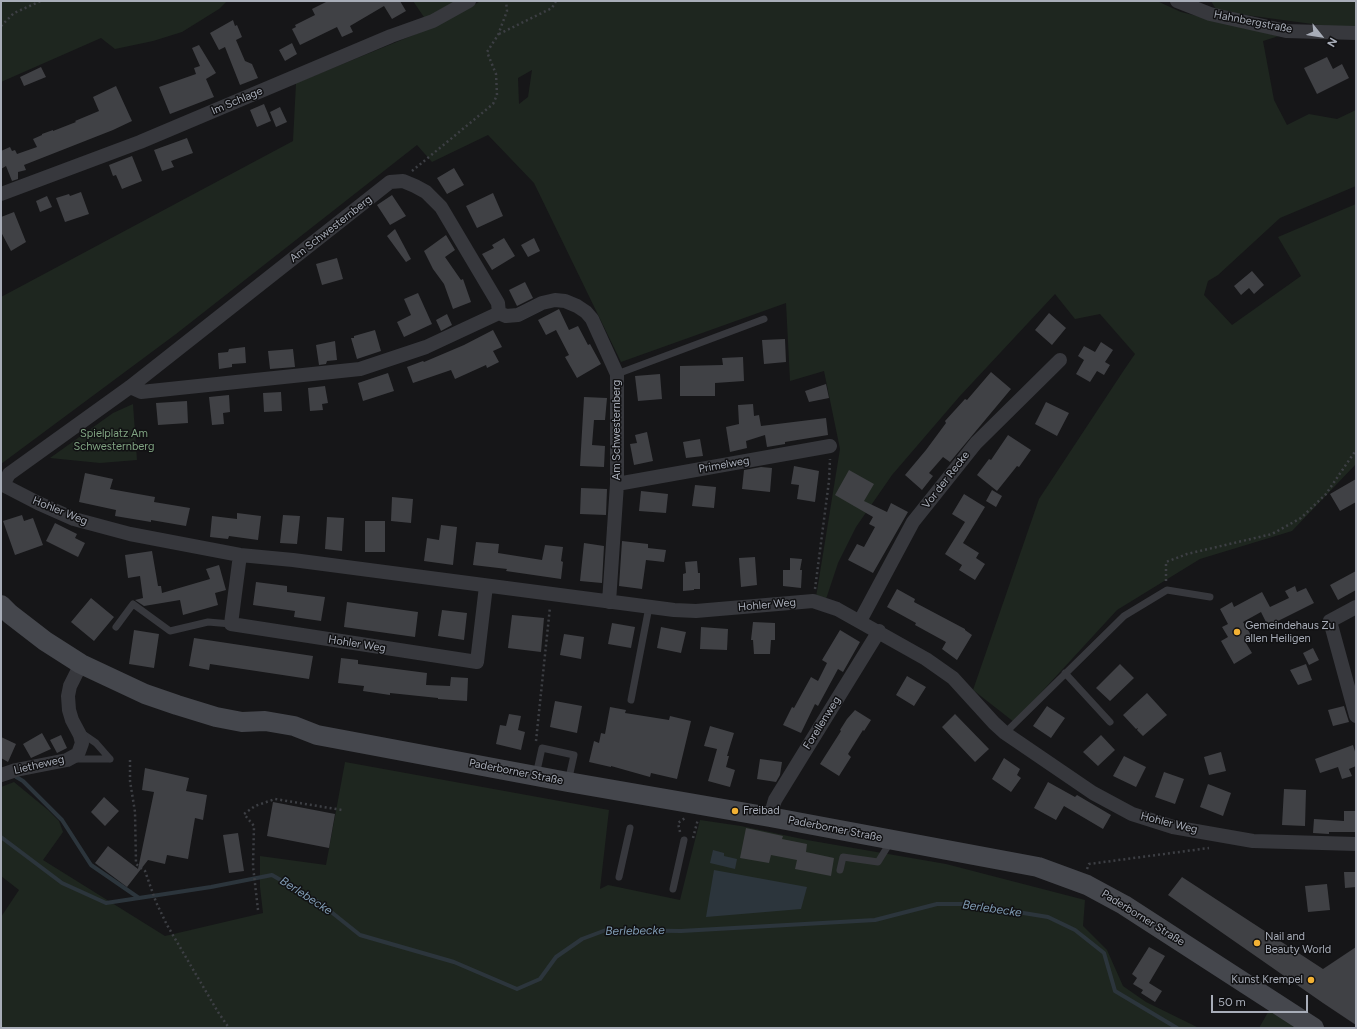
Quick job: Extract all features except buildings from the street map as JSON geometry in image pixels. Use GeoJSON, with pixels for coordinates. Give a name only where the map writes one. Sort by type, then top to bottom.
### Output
{"type":"FeatureCollection","features":[{"type":"Feature","properties":{"kind":"main road","name":"Paderborner Straße"},"geometry":{"type":"LineString","coordinates":[[1,605],[10,614],[45,641],[81,664],[145,694],[216,717],[242,722],[265,721],[294,726],[317,735],[568,782],[892,839],[1038,867],[1087,884],[1124,905],[1314,1028]]}},
{"type":"Feature","properties":{"kind":"street","name":"Im Schlage"},"geometry":{"type":"LineString","coordinates":[[1,194],[140,142],[391,36],[433,21],[469,1]]}},
{"type":"Feature","properties":{"kind":"street","name":"Hahnbergstraße"},"geometry":{"type":"LineString","coordinates":[[1177,1],[1210,14],[1286,31],[1356,33]]}},
{"type":"Feature","properties":{"kind":"street","name":"Am Schwesternberg"},"geometry":{"type":"LineString","coordinates":[[2,485],[8,474],[130,387],[390,182],[403,181],[426,192],[441,207],[498,303],[499,313],[506,316],[518,315],[542,303],[555,300],[565,301],[577,306],[586,312],[592,319],[617,374],[617,484],[608,602]]}},
{"type":"Feature","properties":{"kind":"street"},"geometry":{"type":"LineString","coordinates":[[130,387],[141,392],[360,369],[426,347],[499,313]]}},
{"type":"Feature","properties":{"kind":"street","name":"Vor der Recke"},"geometry":{"type":"LineString","coordinates":[[860,621],[913,522],[976,443],[1060,360]]}},
{"type":"Feature","properties":{"kind":"street","name":"Primelweg"},"geometry":{"type":"LineString","coordinates":[[617,484],[830,446]]}},
{"type":"Feature","properties":{"kind":"street","name":"Hohler Weg"},"geometry":{"type":"LineString","coordinates":[[2,485],[74,519],[130,534],[240,555],[293,560],[608,602],[696,611],[813,601],[838,609],[926,659],[953,678],[1005,733],[1093,793],[1132,814],[1173,826],[1253,841],[1356,844]]}},
{"type":"Feature","properties":{"kind":"street"},"geometry":{"type":"LineString","coordinates":[[231,624],[240,555]]}},
{"type":"Feature","properties":{"kind":"street","name":"Hohler Weg"},"geometry":{"type":"LineString","coordinates":[[231,624],[477,662],[486,586]]}},
{"type":"Feature","properties":{"kind":"street"},"geometry":{"type":"LineString","coordinates":[[1356,607],[1330,621],[1356,716]]}},
{"type":"Feature","properties":{"kind":"street","name":"Forellenweg"},"geometry":{"type":"LineString","coordinates":[[770,817],[774,800],[879,631]]}},
{"type":"Feature","properties":{"kind":"street","name":"Lietheweg"},"geometry":{"type":"LineString","coordinates":[[2,774],[67,760],[78,754],[82,744],[80,735],[72,720],[69,710],[68,696],[70,686],[81,664]]}},
{"type":"Feature","properties":{"kind":"lane"},"geometry":{"type":"LineString","coordinates":[[617,374],[764,319]]}},
{"type":"Feature","properties":{"kind":"lane"},"geometry":{"type":"LineString","coordinates":[[1005,733],[1124,616],[1167,590],[1210,597]]}},
{"type":"Feature","properties":{"kind":"lane"},"geometry":{"type":"LineString","coordinates":[[116,627],[133,604],[170,630],[208,622],[231,624]]}},
{"type":"Feature","properties":{"kind":"lane"},"geometry":{"type":"LineString","coordinates":[[632,700],[649,607]]}},
{"type":"Feature","properties":{"kind":"lane"},"geometry":{"type":"LineString","coordinates":[[1065,673],[1110,722]]}},
{"type":"Feature","properties":{"kind":"lane"},"geometry":{"type":"LineString","coordinates":[[67,760],[110,759],[96,744],[77,729]]}},
{"type":"Feature","properties":{"kind":"lane"},"geometry":{"type":"LineString","coordinates":[[536,775],[542,748],[574,755],[568,782]]}},
{"type":"Feature","properties":{"kind":"lane"},"geometry":{"type":"LineString","coordinates":[[619,877],[630,828]]}},
{"type":"Feature","properties":{"kind":"lane"},"geometry":{"type":"LineString","coordinates":[[673,889],[682,837]]}},
{"type":"Feature","properties":{"kind":"lane"},"geometry":{"type":"LineString","coordinates":[[840,870],[843,857],[878,862],[892,839]]}},
{"type":"Feature","properties":{"kind":"path"},"geometry":{"type":"LineString","coordinates":[[1,26],[14,13],[41,1]]}},
{"type":"Feature","properties":{"kind":"path"},"geometry":{"type":"LineString","coordinates":[[416,167],[493,104],[497,95],[496,74],[487,52],[498,35],[508,11],[506,1]]}},
{"type":"Feature","properties":{"kind":"path"},"geometry":{"type":"LineString","coordinates":[[498,35],[552,8],[556,1]]}},
{"type":"Feature","properties":{"kind":"path"},"geometry":{"type":"LineString","coordinates":[[813,601],[829,481],[830,446]]}},
{"type":"Feature","properties":{"kind":"path"},"geometry":{"type":"LineString","coordinates":[[1167,590],[1166,562],[1187,554],[1272,534],[1301,518],[1326,494],[1356,450]]}},
{"type":"Feature","properties":{"kind":"path"},"geometry":{"type":"LineString","coordinates":[[542,748],[536,741],[551,594]]}},
{"type":"Feature","properties":{"kind":"path"},"geometry":{"type":"LineString","coordinates":[[130,760],[130,781],[135,812],[136,864],[144,871],[167,925],[218,1012],[230,1028]]}},
{"type":"Feature","properties":{"kind":"path"},"geometry":{"type":"LineString","coordinates":[[258,910],[253,866],[254,826],[244,814],[255,806],[275,798],[342,810]]}},
{"type":"Feature","properties":{"kind":"path"},"geometry":{"type":"LineString","coordinates":[[682,837],[678,822],[686,816]]}},
{"type":"Feature","properties":{"kind":"path"},"geometry":{"type":"LineString","coordinates":[[692,818],[698,819],[696,827]]}},
{"type":"Feature","properties":{"kind":"path"},"geometry":{"type":"LineString","coordinates":[[1086,872],[1089,864],[1214,847]]}},
{"type":"Feature","properties":{"kind":"green space"},"geometry":{"type":"Polygon","coordinates":[[[1,1],[227,1],[219,9],[182,32],[153,41],[115,49],[101,38],[1,82],[1,1]]]}},
{"type":"Feature","properties":{"kind":"green space"},"geometry":{"type":"Polygon","coordinates":[[[413,1],[459,1],[426,20],[413,1]]]}},
{"type":"Feature","properties":{"kind":"green space"},"geometry":{"type":"Polygon","coordinates":[[[481,1],[1157,1],[1181,12],[1279,36],[1263,41],[1274,100],[1287,125],[1309,114],[1337,119],[1356,110],[1356,186],[1280,218],[1218,275],[1208,281],[1204,295],[1232,325],[1301,276],[1278,237],[1356,204],[1356,464],[1292,531],[1200,559],[1117,610],[1014,722],[973,690],[1039,499],[1135,354],[1100,314],[1075,319],[1055,294],[959,397],[892,475],[856,527],[838,563],[826,599],[816,597],[840,449],[824,371],[790,381],[786,303],[621,362],[534,183],[488,135],[432,162],[417,145],[176,334],[1,464],[1,297],[293,141],[296,83],[421,32],[481,1]],[[532,70],[518,78],[519,104],[528,97],[532,70]]]}},
{"type":"Feature","properties":{"kind":"green space"},"geometry":{"type":"Polygon","coordinates":[[[1211,1],[1356,1],[1356,30],[1217,11],[1211,1]]]}},
{"type":"Feature","properties":{"kind":"green space","name":"Spielplatz Am Schwesternberg"},"geometry":{"type":"Polygon","coordinates":[[[133,404],[137,460],[100,463],[50,458],[113,413],[133,404]]]}},
{"type":"Feature","properties":{"kind":"green space"},"geometry":{"type":"Polygon","coordinates":[[[345,762],[609,810],[600,889],[608,885],[680,900],[700,820],[741,826],[807,840],[946,864],[1085,900],[1083,926],[1107,950],[1123,986],[1146,1002],[1199,1028],[1,1028],[1,917],[19,890],[1,876],[1,787],[14,782],[59,821],[63,832],[43,860],[165,936],[263,913],[260,887],[260,856],[326,865],[345,762]]]}},
{"type":"Feature","properties":{"kind":"green space"},"geometry":{"type":"Polygon","coordinates":[[[1271,1007],[1303,1028],[1259,1028],[1271,1007]]]}},
{"type":"Feature","properties":{"kind":"shaded area"},"geometry":{"type":"Polygon","coordinates":[[[713,850],[724,853],[724,856],[737,859],[735,869],[710,863],[713,850]]]}},
{"type":"Feature","properties":{"kind":"shaded area"},"geometry":{"type":"Polygon","coordinates":[[[714,870],[807,887],[801,909],[706,917],[714,870]]]}},
{"type":"Feature","properties":{"kind":"waterway","name":"Berlebecke"},"geometry":{"type":"LineString","coordinates":[[13,775],[23,781],[62,820],[91,865],[139,898],[211,887],[272,875],[320,903],[360,935],[454,962],[517,989],[540,979],[556,957],[582,939],[606,930],[681,931],[875,920],[937,904],[968,904],[1048,917],[1075,930],[1104,953],[1115,991],[1177,1028]]}},
{"type":"Feature","properties":{"kind":"waterway"},"geometry":{"type":"LineString","coordinates":[[1,837],[62,883],[106,903],[139,898]]}},
{"type":"Feature","properties":{"kind":"place","name":"Gemeindehaus Zu allen Heiligen"},"geometry":{"type":"Point","coordinates":[1237,632]}},
{"type":"Feature","properties":{"kind":"place","name":"Freibad"},"geometry":{"type":"Point","coordinates":[735,811]}},
{"type":"Feature","properties":{"kind":"place","name":"Nail and Beauty World"},"geometry":{"type":"Point","coordinates":[1257,943]}},
{"type":"Feature","properties":{"kind":"place","name":"Kunst Krempel"},"geometry":{"type":"Point","coordinates":[1311,980]}}]}
